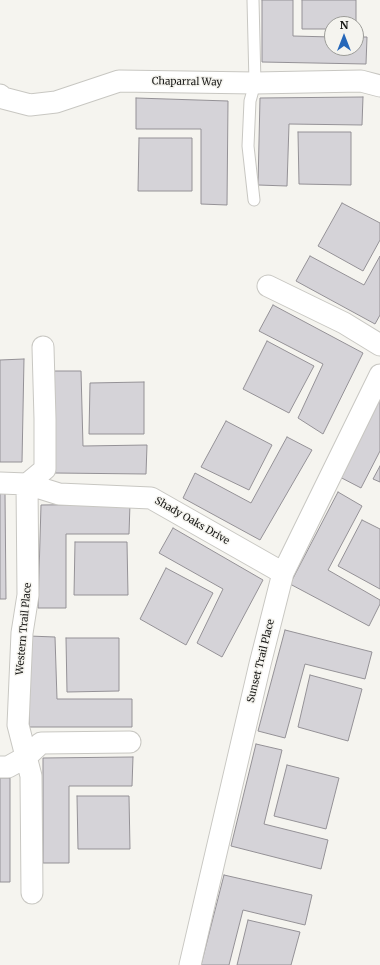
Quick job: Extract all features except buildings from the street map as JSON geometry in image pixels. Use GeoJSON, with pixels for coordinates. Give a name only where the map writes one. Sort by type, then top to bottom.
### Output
{"type":"FeatureCollection","features":[{"type":"Feature","properties":{"kind":"street","name":"Chaparral Way"},"geometry":{"type":"LineString","coordinates":[[0,95],[3,98],[30,105],[56,102],[119,81],[255,83],[361,81],[380,86]]}},
{"type":"Feature","properties":{"kind":"street"},"geometry":{"type":"LineString","coordinates":[[268,286],[344,323],[380,345]]}},
{"type":"Feature","properties":{"kind":"street"},"geometry":{"type":"LineString","coordinates":[[27,484],[44,470],[45,419],[43,347]]}},
{"type":"Feature","properties":{"kind":"street","name":"Sunset Trail Place"},"geometry":{"type":"LineString","coordinates":[[190,965],[260,664],[283,573],[380,374]]}},
{"type":"Feature","properties":{"kind":"street","name":"Shady Oaks Drive"},"geometry":{"type":"LineString","coordinates":[[0,483],[27,484],[59,494],[151,498],[283,573]]}},
{"type":"Feature","properties":{"kind":"street","name":"Western Trail Place"},"geometry":{"type":"LineString","coordinates":[[27,484],[28,595],[22,633],[18,725],[31,776],[32,893]]}},
{"type":"Feature","properties":{"kind":"street"},"geometry":{"type":"LineString","coordinates":[[0,767],[8,767],[26,756],[41,743],[130,742]]}},
{"type":"Feature","properties":{"kind":"lane"},"geometry":{"type":"LineString","coordinates":[[253,0],[255,83],[250,101],[248,146],[254,200]]}}]}
